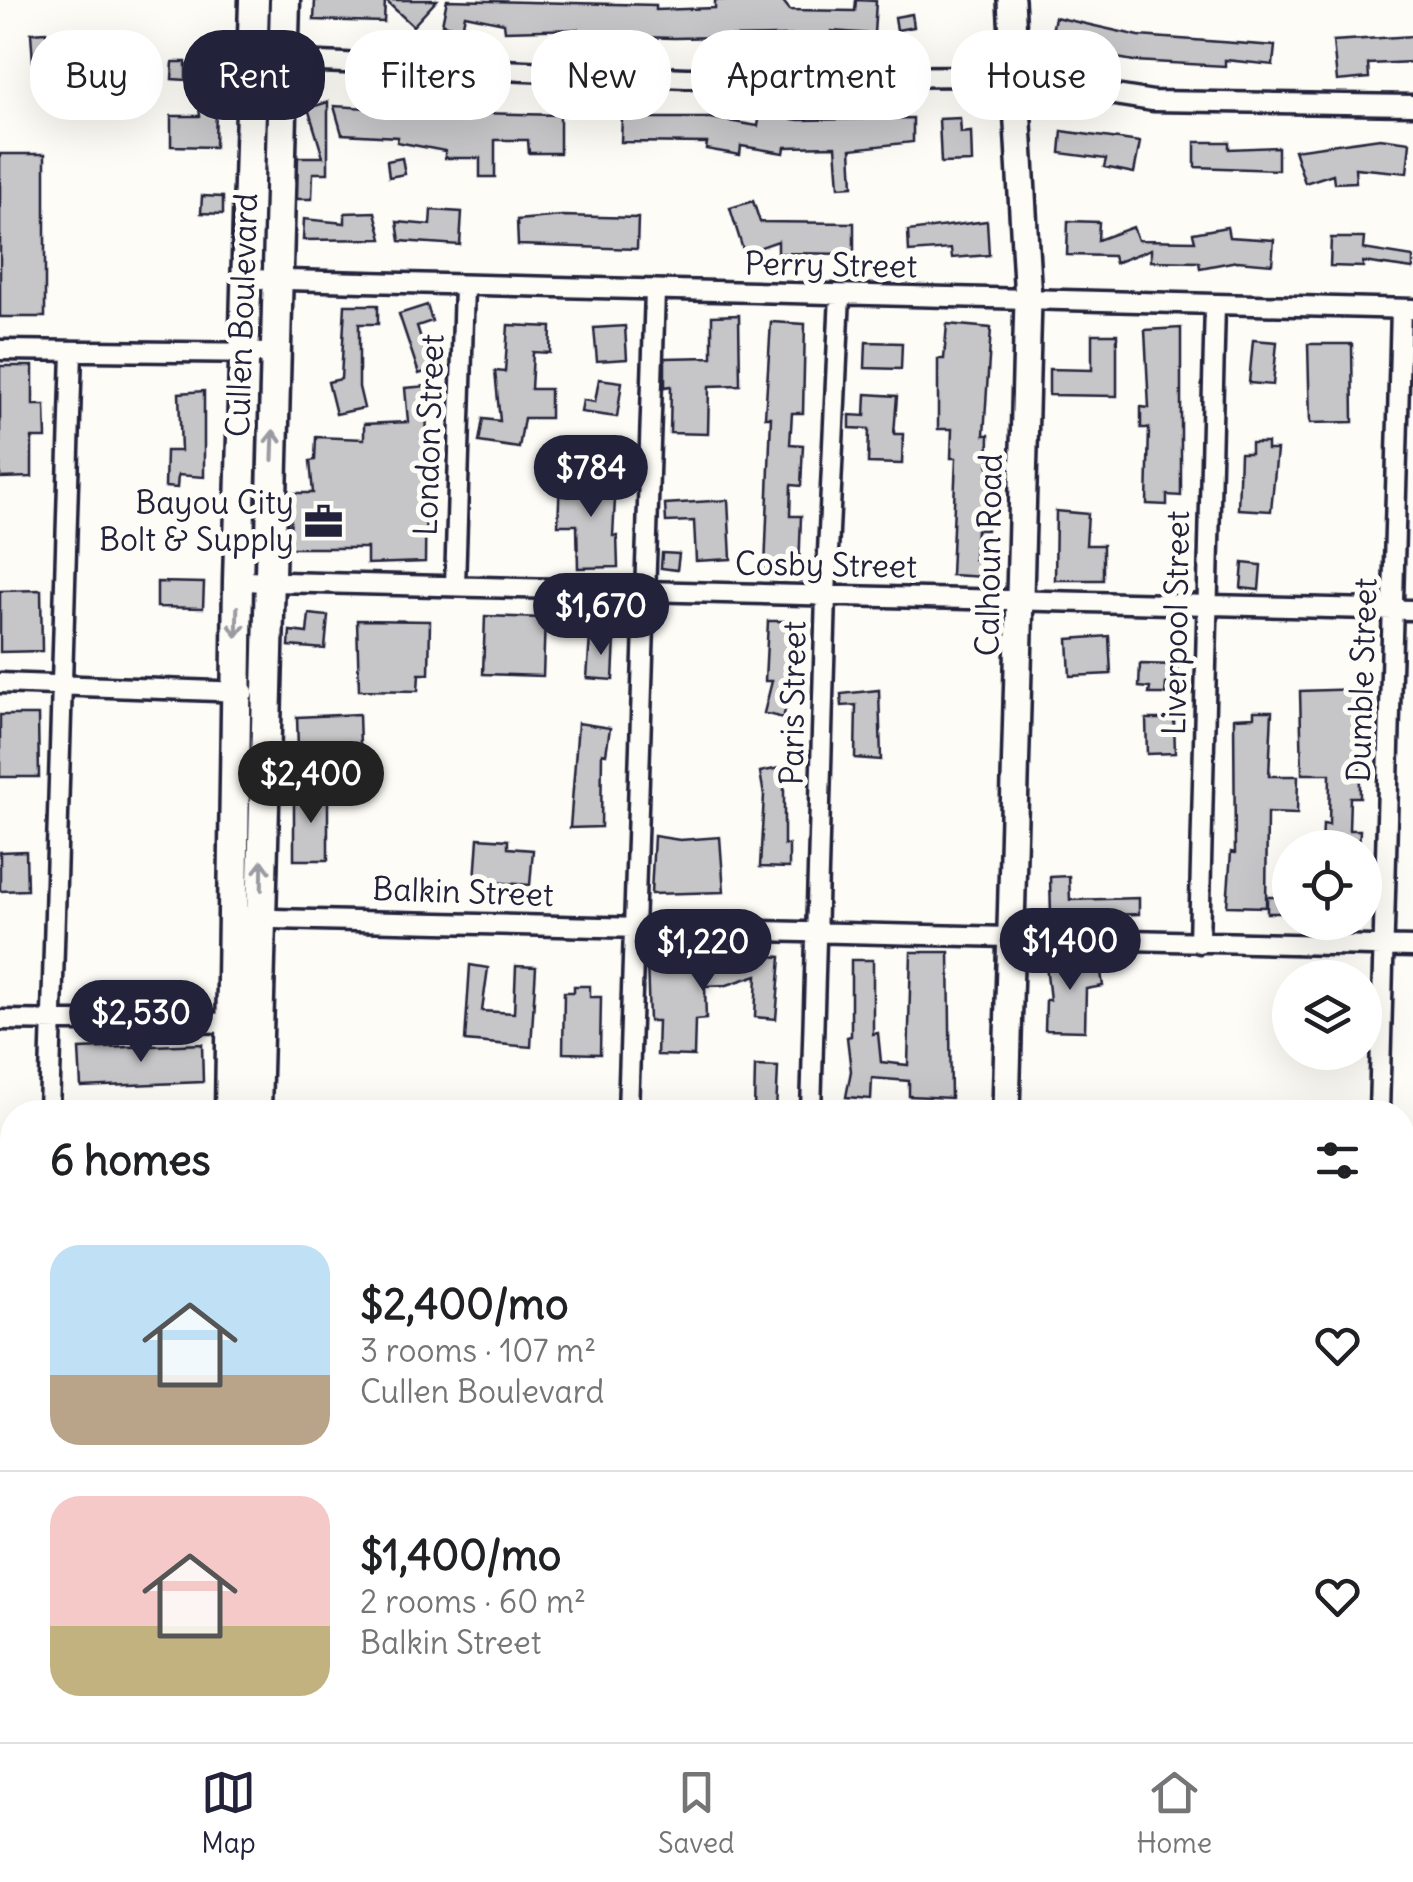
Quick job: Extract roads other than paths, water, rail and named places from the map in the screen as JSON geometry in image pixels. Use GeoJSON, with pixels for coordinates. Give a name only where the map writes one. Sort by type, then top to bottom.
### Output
{"type":"FeatureCollection","features":[{"type":"Feature","properties":{"kind":"main road","name":"Cullen Boulevard"},"geometry":{"type":"LineString","coordinates":[[253,30],[254,0]]}},
{"type":"Feature","properties":{"kind":"main road","name":"Cullen Boulevard"},"geometry":{"type":"LineString","coordinates":[[284,30],[285,0]]}},
{"type":"Feature","properties":{"kind":"main road","name":"Cullen Boulevard"},"geometry":{"type":"LineString","coordinates":[[251,120],[232,918],[254,1100]]}},
{"type":"Feature","properties":{"kind":"main road","name":"Cullen Boulevard"},"geometry":{"type":"LineString","coordinates":[[232,1100],[261,917],[282,120]]}},
{"type":"Feature","properties":{"kind":"street","name":"Calhoun Road"},"geometry":{"type":"LineString","coordinates":[[1012,0],[1013,30]]}},
{"type":"Feature","properties":{"kind":"street"},"geometry":{"type":"LineString","coordinates":[[325,62],[686,78],[951,76]]}},
{"type":"Feature","properties":{"kind":"street"},"geometry":{"type":"LineString","coordinates":[[1121,97],[1153,102],[1413,105]]}},
{"type":"Feature","properties":{"kind":"street","name":"Calhoun Road"},"geometry":{"type":"LineString","coordinates":[[1006,1100],[1028,300],[1017,120]]}},
{"type":"Feature","properties":{"kind":"street","name":"Perry Street"},"geometry":{"type":"LineString","coordinates":[[247,279],[1407,309]]}},
{"type":"Feature","properties":{"kind":"street","name":"London Street"},"geometry":{"type":"LineString","coordinates":[[454,586],[464,286]]}},
{"type":"Feature","properties":{"kind":"street"},"geometry":{"type":"LineString","coordinates":[[628,1100],[656,290]]}},
{"type":"Feature","properties":{"kind":"street","name":"Paris Street"},"geometry":{"type":"LineString","coordinates":[[811,1100],[826,595],[840,295]]}},
{"type":"Feature","properties":{"kind":"street","name":"Liverpool Street"},"geometry":{"type":"LineString","coordinates":[[1200,942],[1215,304]]}},
{"type":"Feature","properties":{"kind":"street","name":"Dumble Street"},"geometry":{"type":"LineString","coordinates":[[1379,1100],[1382,946],[1404,610],[1407,309]]}},
{"type":"Feature","properties":{"kind":"street"},"geometry":{"type":"LineString","coordinates":[[0,350],[276,353]]}},
{"type":"Feature","properties":{"kind":"street"},"geometry":{"type":"LineString","coordinates":[[49,1100],[72,352]]}},
{"type":"Feature","properties":{"kind":"street","name":"Cosby Street"},"geometry":{"type":"LineString","coordinates":[[238,581],[1404,610]]}},
{"type":"Feature","properties":{"kind":"street"},"geometry":{"type":"LineString","coordinates":[[0,683],[267,692]]}},
{"type":"Feature","properties":{"kind":"street","name":"Balkin Street"},"geometry":{"type":"LineString","coordinates":[[232,918],[1413,947]]}},
{"type":"Feature","properties":{"kind":"street"},"geometry":{"type":"LineString","coordinates":[[0,1020],[243,1024]]}},
{"type":"Feature","properties":{"kind":"place","name":"Bayou City Bolt & Supply"},"geometry":{"type":"Point","coordinates":[324,521]}}]}
